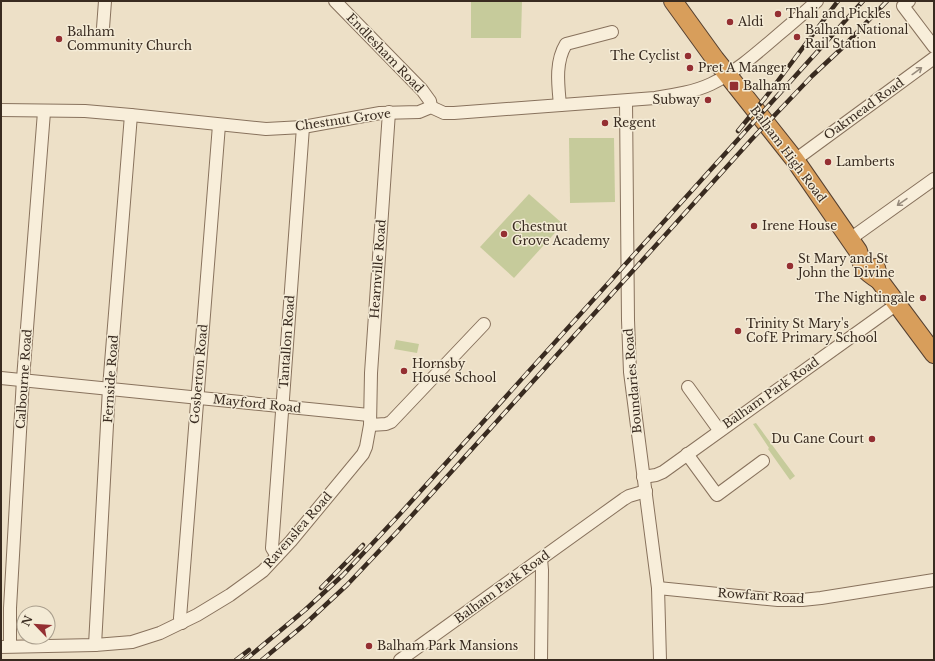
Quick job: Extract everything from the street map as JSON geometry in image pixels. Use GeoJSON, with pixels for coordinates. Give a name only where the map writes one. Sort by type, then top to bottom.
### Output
{"type":"FeatureCollection","features":[{"type":"Feature","properties":{"kind":"highway","name":"Balham High Road"},"geometry":{"type":"LineString","coordinates":[[672,1],[795,160],[854,245],[863,267],[879,280],[934,354]]}},
{"type":"Feature","properties":{"kind":"street"},"geometry":{"type":"LineString","coordinates":[[103,28],[105,1]]}},
{"type":"Feature","properties":{"kind":"street","name":"Endlesham Road"},"geometry":{"type":"LineString","coordinates":[[335,1],[422,90],[430,101],[431,107]]}},
{"type":"Feature","properties":{"kind":"street"},"geometry":{"type":"LineString","coordinates":[[431,107],[444,113],[626,101],[673,96],[708,85],[728,75],[752,57],[817,1]]}},
{"type":"Feature","properties":{"kind":"street"},"geometry":{"type":"LineString","coordinates":[[909,1],[903,6],[934,47]]}},
{"type":"Feature","properties":{"kind":"street"},"geometry":{"type":"LineString","coordinates":[[560,105],[558,70],[566,44],[612,32]]}},
{"type":"Feature","properties":{"kind":"street","name":"Oakmead Road"},"geometry":{"type":"LineString","coordinates":[[795,160],[934,58]]}},
{"type":"Feature","properties":{"kind":"street","name":"Boundaries Road"},"geometry":{"type":"LineString","coordinates":[[626,101],[627,289],[630,372],[658,588],[660,660]]}},
{"type":"Feature","properties":{"kind":"street","name":"Chestnut Grove"},"geometry":{"type":"LineString","coordinates":[[1,110],[44,112],[85,111],[266,129],[304,126],[339,119],[389,112],[419,112],[431,107]]}},
{"type":"Feature","properties":{"kind":"street","name":"Calbourne Road"},"geometry":{"type":"LineString","coordinates":[[6,646],[10,608],[23,379],[44,112]]}},
{"type":"Feature","properties":{"kind":"street","name":"Hearnville Road"},"geometry":{"type":"LineString","coordinates":[[370,420],[371,365],[389,112]]}},
{"type":"Feature","properties":{"kind":"street","name":"Fernside Road"},"geometry":{"type":"LineString","coordinates":[[95,645],[109,388],[131,115]]}},
{"type":"Feature","properties":{"kind":"street","name":"Gosberton Road"},"geometry":{"type":"LineString","coordinates":[[182,623],[180,618],[219,125]]}},
{"type":"Feature","properties":{"kind":"street","name":"Tantallon Road"},"geometry":{"type":"LineString","coordinates":[[277,556],[272,548],[304,126]]}},
{"type":"Feature","properties":{"kind":"street"},"geometry":{"type":"LineString","coordinates":[[854,245],[934,179]]}},
{"type":"Feature","properties":{"kind":"street","name":"Balham Park Road"},"geometry":{"type":"LineString","coordinates":[[644,477],[659,474],[897,304]]}},
{"type":"Feature","properties":{"kind":"street"},"geometry":{"type":"LineString","coordinates":[[370,420],[386,424],[392,422],[484,324]]}},
{"type":"Feature","properties":{"kind":"street","name":"Mayford Road"},"geometry":{"type":"LineString","coordinates":[[1,378],[23,379],[282,407],[370,420]]}},
{"type":"Feature","properties":{"kind":"street"},"geometry":{"type":"LineString","coordinates":[[688,387],[719,430]]}},
{"type":"Feature","properties":{"kind":"street","name":"Ravenslea Road"},"geometry":{"type":"LineString","coordinates":[[6,646],[95,645],[132,642],[160,633],[182,623],[230,595],[257,576],[277,556],[362,454],[366,447],[370,420]]}},
{"type":"Feature","properties":{"kind":"street"},"geometry":{"type":"LineString","coordinates":[[686,454],[717,495],[763,461]]}},
{"type":"Feature","properties":{"kind":"street","name":"Balham Park Road"},"geometry":{"type":"LineString","coordinates":[[400,660],[624,499],[646,491]]}},
{"type":"Feature","properties":{"kind":"street"},"geometry":{"type":"LineString","coordinates":[[541,559],[541,660]]}},
{"type":"Feature","properties":{"kind":"street","name":"Rowfant Road"},"geometry":{"type":"LineString","coordinates":[[658,588],[662,587],[778,600],[802,600],[934,580]]}},
{"type":"Feature","properties":{"kind":"green space"},"geometry":{"type":"Polygon","coordinates":[[[471,1],[522,1],[521,38],[471,38],[471,1]]]}},
{"type":"Feature","properties":{"kind":"green space"},"geometry":{"type":"Polygon","coordinates":[[[569,138],[614,138],[615,202],[570,203],[569,138]]]}},
{"type":"Feature","properties":{"kind":"green space"},"geometry":{"type":"Polygon","coordinates":[[[529,194],[563,224],[514,278],[480,247],[529,194]]]}},
{"type":"Feature","properties":{"kind":"green space"},"geometry":{"type":"Polygon","coordinates":[[[396,340],[419,344],[417,353],[394,349],[396,340]]]}},
{"type":"Feature","properties":{"kind":"green space"},"geometry":{"type":"Polygon","coordinates":[[[756,423],[795,476],[790,480],[768,449],[769,448],[753,424],[756,423]]]}},
{"type":"Feature","properties":{"kind":"railway"},"geometry":{"type":"LineString","coordinates":[[738,131],[765,98],[838,1]]}},
{"type":"Feature","properties":{"kind":"railway"},"geometry":{"type":"LineString","coordinates":[[245,660],[305,610],[343,575],[399,515],[863,1]]}},
{"type":"Feature","properties":{"kind":"railway"},"geometry":{"type":"LineString","coordinates":[[262,660],[304,625],[347,585],[397,532],[751,140],[887,1]]}},
{"type":"Feature","properties":{"kind":"railway"},"geometry":{"type":"LineString","coordinates":[[321,588],[363,545]]}},
{"type":"Feature","properties":{"kind":"railway"},"geometry":{"type":"LineString","coordinates":[[236,660],[249,650]]}},
{"type":"Feature","properties":{"kind":"place","name":"Thali and Pickles"},"geometry":{"type":"Point","coordinates":[778,14]}},
{"type":"Feature","properties":{"kind":"place","name":"Aldi"},"geometry":{"type":"Point","coordinates":[730,22]}},
{"type":"Feature","properties":{"kind":"place","name":"Balham National Rail Station"},"geometry":{"type":"Point","coordinates":[797,37]}},
{"type":"Feature","properties":{"kind":"place","name":"Balham Community Church"},"geometry":{"type":"Point","coordinates":[59,39]}},
{"type":"Feature","properties":{"kind":"place","name":"The Cyclist"},"geometry":{"type":"Point","coordinates":[688,56]}},
{"type":"Feature","properties":{"kind":"place","name":"Pret A Manger"},"geometry":{"type":"Point","coordinates":[690,68]}},
{"type":"Feature","properties":{"kind":"place","name":"Balham"},"geometry":{"type":"Point","coordinates":[734,86]}},
{"type":"Feature","properties":{"kind":"place","name":"Subway"},"geometry":{"type":"Point","coordinates":[708,100]}},
{"type":"Feature","properties":{"kind":"place","name":"Regent"},"geometry":{"type":"Point","coordinates":[605,123]}},
{"type":"Feature","properties":{"kind":"place","name":"Lamberts"},"geometry":{"type":"Point","coordinates":[828,162]}},
{"type":"Feature","properties":{"kind":"place","name":"Irene House"},"geometry":{"type":"Point","coordinates":[754,226]}},
{"type":"Feature","properties":{"kind":"place","name":"Chestnut Grove Academy"},"geometry":{"type":"Point","coordinates":[504,234]}},
{"type":"Feature","properties":{"kind":"place","name":"St Mary and St John the Divine"},"geometry":{"type":"Point","coordinates":[790,266]}},
{"type":"Feature","properties":{"kind":"place","name":"The Nightingale"},"geometry":{"type":"Point","coordinates":[923,298]}},
{"type":"Feature","properties":{"kind":"place","name":"Trinity St Mary's CofE Primary School"},"geometry":{"type":"Point","coordinates":[738,331]}},
{"type":"Feature","properties":{"kind":"place","name":"Hornsby House School"},"geometry":{"type":"Point","coordinates":[404,371]}},
{"type":"Feature","properties":{"kind":"place","name":"Du Cane Court"},"geometry":{"type":"Point","coordinates":[872,439]}},
{"type":"Feature","properties":{"kind":"place","name":"Balham Park Mansions"},"geometry":{"type":"Point","coordinates":[369,646]}}]}
